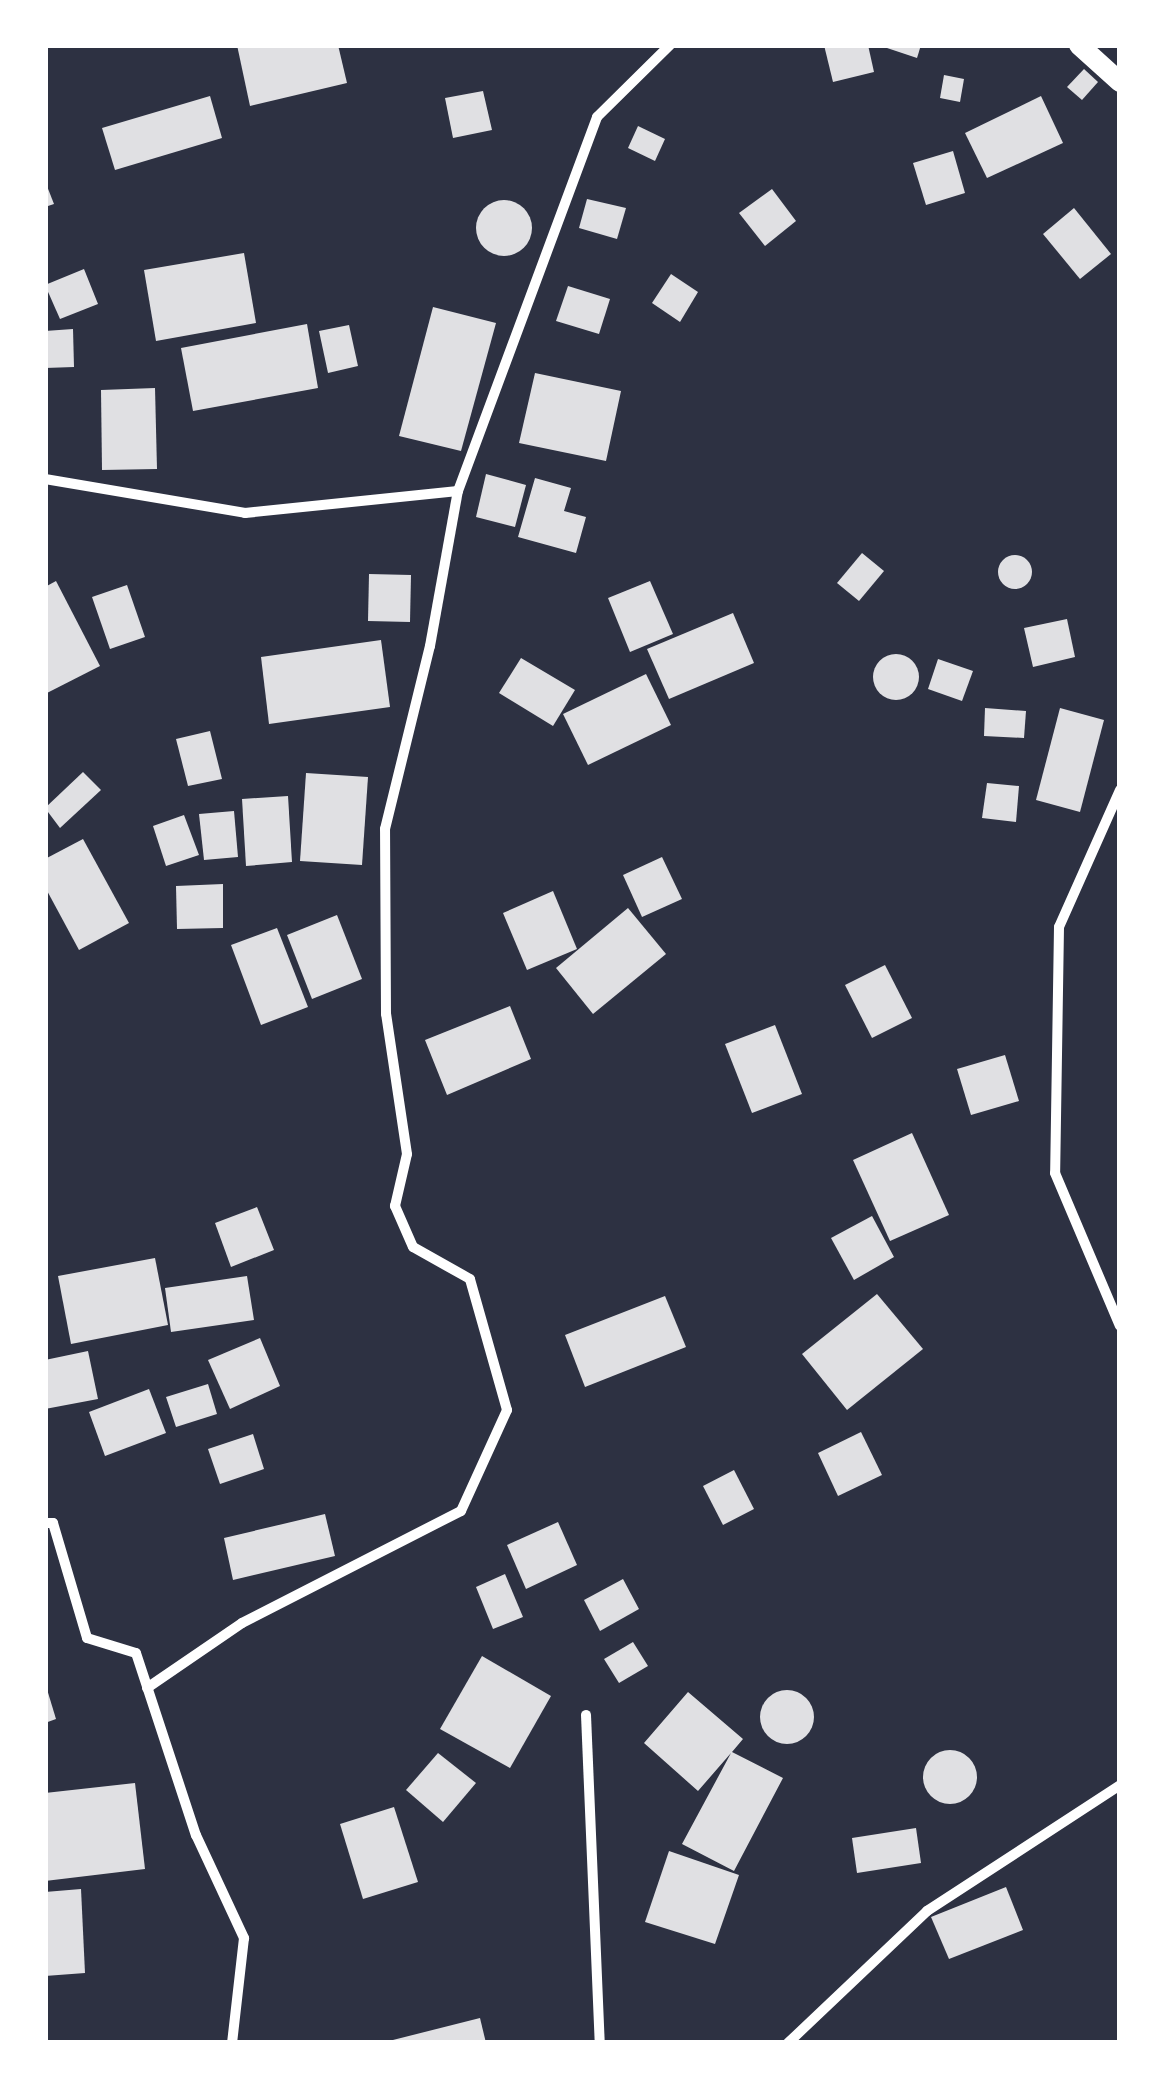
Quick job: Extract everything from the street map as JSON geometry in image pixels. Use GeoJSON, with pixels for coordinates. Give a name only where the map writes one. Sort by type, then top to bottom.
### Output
{"type":"FeatureCollection","features":[{"type":"Feature","properties":{"kind":"main road"},"geometry":{"type":"LineString","coordinates":[[1080,45],[1120,82]]}},
{"type":"Feature","properties":{"kind":"street"},"geometry":{"type":"LineString","coordinates":[[147,1688],[242,1624],[461,1512],[507,1410],[470,1280],[413,1247],[395,1206],[407,1154],[386,1014],[386,829],[430,646],[458,491],[597,117],[670,45]]}},
{"type":"Feature","properties":{"kind":"street"},"geometry":{"type":"LineString","coordinates":[[45,479],[245,513],[458,491]]}},
{"type":"Feature","properties":{"kind":"street"},"geometry":{"type":"LineString","coordinates":[[1120,790],[1059,926],[1054,1173],[1120,1326]]}},
{"type":"Feature","properties":{"kind":"street"},"geometry":{"type":"LineString","coordinates":[[45,1523],[54,1523],[86,1638],[136,1653],[196,1835],[244,1938],[232,2043]]}},
{"type":"Feature","properties":{"kind":"street"},"geometry":{"type":"LineString","coordinates":[[586,1715],[600,2043]]}},
{"type":"Feature","properties":{"kind":"street"},"geometry":{"type":"LineString","coordinates":[[788,2043],[927,1912],[1120,1785]]}},
{"type":"Feature","properties":{"kind":"building"},"geometry":{"type":"Polygon","coordinates":[[[237,45],[338,45],[347,83],[250,106],[237,45]]]}},
{"type":"Feature","properties":{"kind":"building"},"geometry":{"type":"Polygon","coordinates":[[[824,45],[868,45],[874,72],[833,82],[824,45]]]}},
{"type":"Feature","properties":{"kind":"building"},"geometry":{"type":"Polygon","coordinates":[[[878,45],[921,45],[917,58],[878,45]]]}},
{"type":"Feature","properties":{"kind":"building"},"geometry":{"type":"Polygon","coordinates":[[[1084,69],[1098,82],[1082,100],[1067,87],[1084,69]]]}},
{"type":"Feature","properties":{"kind":"building"},"geometry":{"type":"Polygon","coordinates":[[[944,75],[964,79],[960,102],[940,98],[944,75]]]}},
{"type":"Feature","properties":{"kind":"building"},"geometry":{"type":"Polygon","coordinates":[[[483,91],[492,130],[453,138],[445,98],[483,91]]]}},
{"type":"Feature","properties":{"kind":"building"},"geometry":{"type":"Polygon","coordinates":[[[210,96],[222,138],[115,170],[102,128],[210,96]]]}},
{"type":"Feature","properties":{"kind":"building"},"geometry":{"type":"Polygon","coordinates":[[[1041,96],[1063,143],[987,178],[965,133],[1041,96]]]}},
{"type":"Feature","properties":{"kind":"building"},"geometry":{"type":"Polygon","coordinates":[[[638,126],[665,139],[655,161],[628,148],[638,126]]]}},
{"type":"Feature","properties":{"kind":"building"},"geometry":{"type":"Polygon","coordinates":[[[953,151],[965,193],[926,205],[913,163],[953,151]]]}},
{"type":"Feature","properties":{"kind":"building"},"geometry":{"type":"Polygon","coordinates":[[[45,181],[54,204],[45,207],[45,181]]]}},
{"type":"Feature","properties":{"kind":"building"},"geometry":{"type":"Polygon","coordinates":[[[772,189],[796,221],[765,246],[739,213],[772,189]]]}},
{"type":"Feature","properties":{"kind":"building"},"geometry":{"type":"Polygon","coordinates":[[[587,199],[626,208],[617,239],[579,228],[587,199]]]}},
{"type":"Feature","properties":{"kind":"building"},"geometry":{"type":"Polygon","coordinates":[[[504,200],[524,208],[532,228],[524,248],[504,256],[484,248],[476,228],[484,208],[504,200]]]}},
{"type":"Feature","properties":{"kind":"building"},"geometry":{"type":"Polygon","coordinates":[[[1074,208],[1111,254],[1080,279],[1043,234],[1074,208]]]}},
{"type":"Feature","properties":{"kind":"building"},"geometry":{"type":"Polygon","coordinates":[[[244,253],[256,323],[156,341],[144,270],[244,253]]]}},
{"type":"Feature","properties":{"kind":"building"},"geometry":{"type":"Polygon","coordinates":[[[84,269],[98,304],[60,319],[45,285],[84,269]]]}},
{"type":"Feature","properties":{"kind":"building"},"geometry":{"type":"Polygon","coordinates":[[[671,274],[698,292],[680,322],[652,303],[671,274]]]}},
{"type":"Feature","properties":{"kind":"building"},"geometry":{"type":"Polygon","coordinates":[[[568,286],[610,299],[599,334],[556,321],[568,286]]]}},
{"type":"Feature","properties":{"kind":"building"},"geometry":{"type":"Polygon","coordinates":[[[433,307],[496,323],[461,451],[399,436],[433,307]]]}},
{"type":"Feature","properties":{"kind":"building"},"geometry":{"type":"Polygon","coordinates":[[[307,324],[318,388],[193,411],[181,348],[307,324]]]}},
{"type":"Feature","properties":{"kind":"building"},"geometry":{"type":"Polygon","coordinates":[[[349,325],[358,366],[328,373],[319,331],[349,325]]]}},
{"type":"Feature","properties":{"kind":"building"},"geometry":{"type":"Polygon","coordinates":[[[73,329],[74,367],[45,368],[45,331],[73,329]]]}},
{"type":"Feature","properties":{"kind":"building"},"geometry":{"type":"Polygon","coordinates":[[[535,373],[621,391],[606,461],[519,443],[535,373]]]}},
{"type":"Feature","properties":{"kind":"building"},"geometry":{"type":"Polygon","coordinates":[[[155,388],[157,469],[102,470],[101,390],[155,388]]]}},
{"type":"Feature","properties":{"kind":"building"},"geometry":{"type":"Polygon","coordinates":[[[486,474],[526,485],[515,527],[476,517],[486,474]]]}},
{"type":"Feature","properties":{"kind":"building"},"geometry":{"type":"Polygon","coordinates":[[[535,478],[571,488],[564,511],[586,517],[576,553],[518,537],[535,478]]]}},
{"type":"Feature","properties":{"kind":"building"},"geometry":{"type":"Polygon","coordinates":[[[862,553],[884,571],[859,601],[837,583],[862,553]]]}},
{"type":"Feature","properties":{"kind":"building"},"geometry":{"type":"Polygon","coordinates":[[[1015,555],[1027,560],[1032,572],[1027,584],[1015,589],[1003,584],[998,572],[1003,560],[1015,555]]]}},
{"type":"Feature","properties":{"kind":"building"},"geometry":{"type":"Polygon","coordinates":[[[369,574],[411,575],[410,622],[368,621],[369,574]]]}},
{"type":"Feature","properties":{"kind":"building"},"geometry":{"type":"Polygon","coordinates":[[[56,581],[100,666],[45,694],[45,587],[56,581]]]}},
{"type":"Feature","properties":{"kind":"building"},"geometry":{"type":"Polygon","coordinates":[[[650,581],[673,634],[630,652],[608,598],[650,581]]]}},
{"type":"Feature","properties":{"kind":"building"},"geometry":{"type":"Polygon","coordinates":[[[127,585],[145,637],[110,649],[92,597],[127,585]]]}},
{"type":"Feature","properties":{"kind":"building"},"geometry":{"type":"Polygon","coordinates":[[[733,613],[754,663],[669,699],[647,649],[733,613]]]}},
{"type":"Feature","properties":{"kind":"building"},"geometry":{"type":"Polygon","coordinates":[[[1067,619],[1075,657],[1033,667],[1024,628],[1067,619]]]}},
{"type":"Feature","properties":{"kind":"building"},"geometry":{"type":"Polygon","coordinates":[[[381,640],[390,707],[269,724],[261,657],[381,640]]]}},
{"type":"Feature","properties":{"kind":"building"},"geometry":{"type":"Polygon","coordinates":[[[896,654],[912,661],[919,677],[912,693],[896,700],[880,693],[873,677],[880,661],[896,654]]]}},
{"type":"Feature","properties":{"kind":"building"},"geometry":{"type":"Polygon","coordinates":[[[521,658],[575,690],[553,726],[499,693],[521,658]]]}},
{"type":"Feature","properties":{"kind":"building"},"geometry":{"type":"Polygon","coordinates":[[[938,659],[973,671],[962,701],[928,689],[938,659]]]}},
{"type":"Feature","properties":{"kind":"building"},"geometry":{"type":"Polygon","coordinates":[[[646,674],[671,725],[588,765],[563,714],[646,674]]]}},
{"type":"Feature","properties":{"kind":"building"},"geometry":{"type":"Polygon","coordinates":[[[985,708],[1026,711],[1024,738],[984,736],[985,708]]]}},
{"type":"Feature","properties":{"kind":"building"},"geometry":{"type":"Polygon","coordinates":[[[1060,708],[1104,720],[1080,812],[1036,800],[1060,708]]]}},
{"type":"Feature","properties":{"kind":"building"},"geometry":{"type":"Polygon","coordinates":[[[210,731],[222,779],[188,786],[176,739],[210,731]]]}},
{"type":"Feature","properties":{"kind":"building"},"geometry":{"type":"Polygon","coordinates":[[[83,772],[101,790],[60,828],[45,808],[83,772]]]}},
{"type":"Feature","properties":{"kind":"building"},"geometry":{"type":"Polygon","coordinates":[[[306,773],[368,777],[362,865],[300,861],[306,773]]]}},
{"type":"Feature","properties":{"kind":"building"},"geometry":{"type":"Polygon","coordinates":[[[987,783],[1019,786],[1016,822],[982,818],[987,783]]]}},
{"type":"Feature","properties":{"kind":"building"},"geometry":{"type":"Polygon","coordinates":[[[288,796],[292,862],[246,866],[242,799],[288,796]]]}},
{"type":"Feature","properties":{"kind":"building"},"geometry":{"type":"Polygon","coordinates":[[[234,811],[238,857],[204,860],[199,814],[234,811]]]}},
{"type":"Feature","properties":{"kind":"building"},"geometry":{"type":"Polygon","coordinates":[[[184,815],[199,855],[166,866],[153,826],[184,815]]]}},
{"type":"Feature","properties":{"kind":"building"},"geometry":{"type":"Polygon","coordinates":[[[83,839],[129,923],[79,950],[45,887],[45,859],[83,839]]]}},
{"type":"Feature","properties":{"kind":"building"},"geometry":{"type":"Polygon","coordinates":[[[662,857],[682,899],[642,917],[623,875],[662,857]]]}},
{"type":"Feature","properties":{"kind":"building"},"geometry":{"type":"Polygon","coordinates":[[[223,884],[223,928],[177,929],[176,886],[223,884]]]}},
{"type":"Feature","properties":{"kind":"building"},"geometry":{"type":"Polygon","coordinates":[[[553,891],[577,949],[527,970],[503,913],[553,891]]]}},
{"type":"Feature","properties":{"kind":"building"},"geometry":{"type":"Polygon","coordinates":[[[628,908],[666,954],[593,1014],[556,968],[628,908]]]}},
{"type":"Feature","properties":{"kind":"building"},"geometry":{"type":"Polygon","coordinates":[[[337,915],[362,979],[312,999],[287,935],[337,915]]]}},
{"type":"Feature","properties":{"kind":"building"},"geometry":{"type":"Polygon","coordinates":[[[277,928],[308,1007],[261,1025],[231,945],[277,928]]]}},
{"type":"Feature","properties":{"kind":"building"},"geometry":{"type":"Polygon","coordinates":[[[885,965],[912,1018],[872,1038],[845,985],[885,965]]]}},
{"type":"Feature","properties":{"kind":"building"},"geometry":{"type":"Polygon","coordinates":[[[510,1006],[531,1059],[447,1095],[425,1040],[510,1006]]]}},
{"type":"Feature","properties":{"kind":"building"},"geometry":{"type":"Polygon","coordinates":[[[775,1025],[802,1094],[752,1113],[725,1044],[775,1025]]]}},
{"type":"Feature","properties":{"kind":"building"},"geometry":{"type":"Polygon","coordinates":[[[1005,1055],[1019,1101],[971,1115],[957,1069],[1005,1055]]]}},
{"type":"Feature","properties":{"kind":"building"},"geometry":{"type":"Polygon","coordinates":[[[912,1133],[949,1215],[890,1241],[853,1160],[912,1133]]]}},
{"type":"Feature","properties":{"kind":"building"},"geometry":{"type":"Polygon","coordinates":[[[257,1207],[274,1250],[231,1267],[215,1223],[257,1207]]]}},
{"type":"Feature","properties":{"kind":"building"},"geometry":{"type":"Polygon","coordinates":[[[872,1216],[894,1257],[854,1280],[831,1238],[872,1216]]]}},
{"type":"Feature","properties":{"kind":"building"},"geometry":{"type":"Polygon","coordinates":[[[155,1258],[168,1325],[71,1344],[58,1276],[155,1258]]]}},
{"type":"Feature","properties":{"kind":"building"},"geometry":{"type":"Polygon","coordinates":[[[247,1276],[254,1320],[171,1332],[165,1288],[247,1276]]]}},
{"type":"Feature","properties":{"kind":"building"},"geometry":{"type":"Polygon","coordinates":[[[877,1294],[923,1349],[847,1410],[802,1354],[877,1294]]]}},
{"type":"Feature","properties":{"kind":"building"},"geometry":{"type":"Polygon","coordinates":[[[665,1296],[686,1347],[585,1387],[565,1335],[665,1296]]]}},
{"type":"Feature","properties":{"kind":"building"},"geometry":{"type":"Polygon","coordinates":[[[260,1338],[280,1386],[230,1409],[208,1360],[260,1338]]]}},
{"type":"Feature","properties":{"kind":"building"},"geometry":{"type":"Polygon","coordinates":[[[88,1351],[98,1399],[45,1409],[45,1360],[88,1351]]]}},
{"type":"Feature","properties":{"kind":"building"},"geometry":{"type":"Polygon","coordinates":[[[208,1384],[217,1414],[176,1427],[166,1397],[208,1384]]]}},
{"type":"Feature","properties":{"kind":"building"},"geometry":{"type":"Polygon","coordinates":[[[149,1389],[166,1433],[105,1456],[89,1412],[149,1389]]]}},
{"type":"Feature","properties":{"kind":"building"},"geometry":{"type":"Polygon","coordinates":[[[861,1432],[882,1475],[838,1496],[818,1453],[861,1432]]]}},
{"type":"Feature","properties":{"kind":"building"},"geometry":{"type":"Polygon","coordinates":[[[253,1434],[264,1469],[220,1484],[208,1449],[253,1434]]]}},
{"type":"Feature","properties":{"kind":"building"},"geometry":{"type":"Polygon","coordinates":[[[734,1470],[754,1509],[723,1525],[703,1486],[734,1470]]]}},
{"type":"Feature","properties":{"kind":"building"},"geometry":{"type":"Polygon","coordinates":[[[325,1514],[335,1556],[233,1580],[224,1538],[325,1514]]]}},
{"type":"Feature","properties":{"kind":"building"},"geometry":{"type":"Polygon","coordinates":[[[558,1522],[577,1565],[526,1589],[507,1545],[558,1522]]]}},
{"type":"Feature","properties":{"kind":"building"},"geometry":{"type":"Polygon","coordinates":[[[505,1574],[523,1617],[493,1629],[476,1587],[505,1574]]]}},
{"type":"Feature","properties":{"kind":"building"},"geometry":{"type":"Polygon","coordinates":[[[623,1579],[639,1609],[600,1631],[584,1600],[623,1579]]]}},
{"type":"Feature","properties":{"kind":"building"},"geometry":{"type":"Polygon","coordinates":[[[633,1642],[648,1666],[619,1683],[604,1659],[633,1642]]]}},
{"type":"Feature","properties":{"kind":"building"},"geometry":{"type":"Polygon","coordinates":[[[482,1656],[551,1696],[510,1768],[440,1729],[482,1656]]]}},
{"type":"Feature","properties":{"kind":"building"},"geometry":{"type":"Polygon","coordinates":[[[45,1687],[56,1719],[45,1723],[45,1687]]]}},
{"type":"Feature","properties":{"kind":"building"},"geometry":{"type":"Polygon","coordinates":[[[787,1690],[806,1698],[814,1717],[806,1736],[787,1744],[768,1736],[760,1717],[768,1698],[787,1690]]]}},
{"type":"Feature","properties":{"kind":"building"},"geometry":{"type":"Polygon","coordinates":[[[688,1692],[743,1739],[732,1752],[783,1778],[734,1871],[682,1844],[731,1753],[698,1791],[644,1743],[688,1692]]]}},
{"type":"Feature","properties":{"kind":"building"},"geometry":{"type":"Polygon","coordinates":[[[950,1750],[969,1758],[977,1777],[969,1796],[950,1804],[931,1796],[923,1777],[931,1758],[950,1750]]]}},
{"type":"Feature","properties":{"kind":"building"},"geometry":{"type":"Polygon","coordinates":[[[438,1753],[476,1783],[443,1822],[406,1790],[438,1753]]]}},
{"type":"Feature","properties":{"kind":"building"},"geometry":{"type":"Polygon","coordinates":[[[135,1783],[145,1869],[45,1881],[45,1793],[135,1783]]]}},
{"type":"Feature","properties":{"kind":"building"},"geometry":{"type":"Polygon","coordinates":[[[394,1807],[418,1882],[363,1899],[340,1824],[394,1807]]]}},
{"type":"Feature","properties":{"kind":"building"},"geometry":{"type":"Polygon","coordinates":[[[916,1828],[921,1863],[857,1873],[852,1838],[916,1828]]]}},
{"type":"Feature","properties":{"kind":"building"},"geometry":{"type":"Polygon","coordinates":[[[669,1851],[739,1875],[715,1944],[645,1922],[669,1851]]]}},
{"type":"Feature","properties":{"kind":"building"},"geometry":{"type":"Polygon","coordinates":[[[1006,1887],[1023,1930],[949,1959],[931,1917],[1006,1887]]]}},
{"type":"Feature","properties":{"kind":"building"},"geometry":{"type":"Polygon","coordinates":[[[81,1889],[85,1973],[45,1976],[45,1892],[81,1889]]]}},
{"type":"Feature","properties":{"kind":"building"},"geometry":{"type":"Polygon","coordinates":[[[480,2018],[486,2043],[385,2043],[385,2042],[480,2018]]]}}]}
